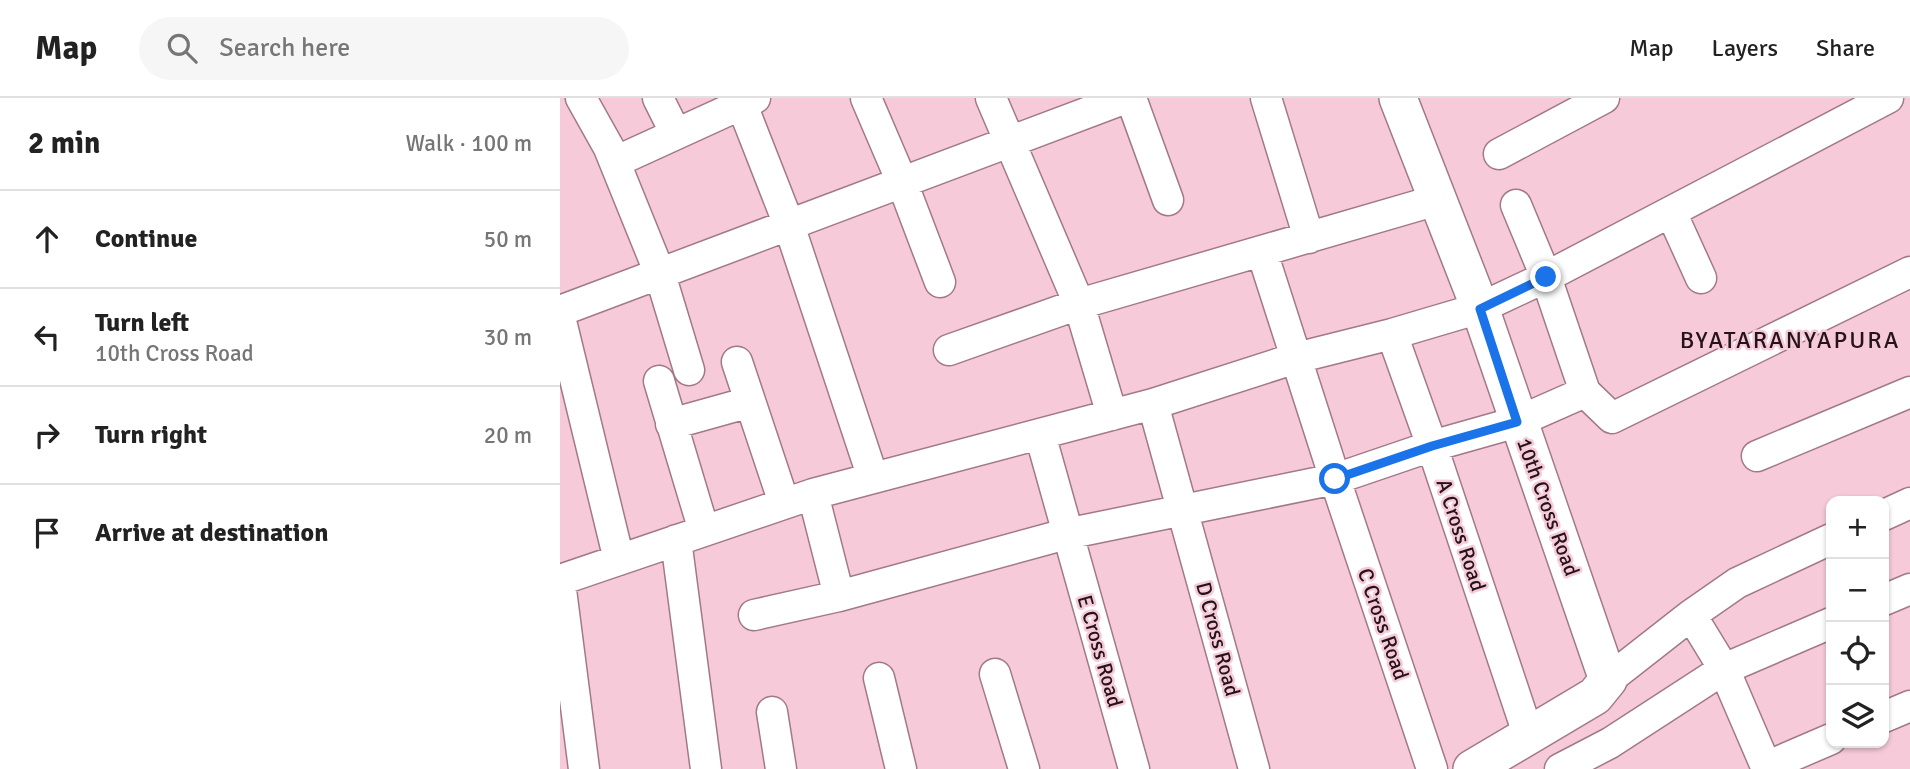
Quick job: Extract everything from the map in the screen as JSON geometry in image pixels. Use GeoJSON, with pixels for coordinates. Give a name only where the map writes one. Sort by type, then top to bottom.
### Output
{"type":"FeatureCollection","features":[{"type":"Feature","properties":{"kind":"street"},"geometry":{"type":"LineString","coordinates":[[580,98],[615,162],[660,274],[689,370]]}},
{"type":"Feature","properties":{"kind":"street"},"geometry":{"type":"LineString","coordinates":[[658,98],[676,134]]}},
{"type":"Feature","properties":{"kind":"street"},"geometry":{"type":"LineString","coordinates":[[866,98],[940,282]]}},
{"type":"Feature","properties":{"kind":"street"},"geometry":{"type":"LineString","coordinates":[[991,98],[1079,304],[1112,415]]}},
{"type":"Feature","properties":{"kind":"street"},"geometry":{"type":"LineString","coordinates":[[619,559],[560,314],[1125,98]]}},
{"type":"Feature","properties":{"kind":"street"},"geometry":{"type":"LineString","coordinates":[[1131,98],[1168,200]]}},
{"type":"Feature","properties":{"kind":"street"},"geometry":{"type":"LineString","coordinates":[[1266,98],[1308,238]]}},
{"type":"Feature","properties":{"kind":"street","name":"10th Cross Road"},"geometry":{"type":"LineString","coordinates":[[1398,98],[1480,309],[1608,681]]}},
{"type":"Feature","properties":{"kind":"street"},"geometry":{"type":"LineString","coordinates":[[1499,154],[1604,98]]}},
{"type":"Feature","properties":{"kind":"street"},"geometry":{"type":"LineString","coordinates":[[584,769],[560,581],[814,494],[1153,404],[1296,358],[1480,309],[1888,98]]}},
{"type":"Feature","properties":{"kind":"street"},"geometry":{"type":"LineString","coordinates":[[615,162],[749,101],[873,478]]}},
{"type":"Feature","properties":{"kind":"street"},"geometry":{"type":"LineString","coordinates":[[949,350],[1079,304],[1437,200]]}},
{"type":"Feature","properties":{"kind":"street"},"geometry":{"type":"LineString","coordinates":[[1516,205],[1546,277],[1585,392],[1612,418],[1910,272]]}},
{"type":"Feature","properties":{"kind":"street"},"geometry":{"type":"LineString","coordinates":[[1671,212],[1700,278]]}},
{"type":"Feature","properties":{"kind":"street","name":"C Cross Road"},"geometry":{"type":"LineString","coordinates":[[1262,252],[1432,769]]}},
{"type":"Feature","properties":{"kind":"street","name":"A Cross Road"},"geometry":{"type":"LineString","coordinates":[[1392,334],[1529,737]]}},
{"type":"Feature","properties":{"kind":"street"},"geometry":{"type":"LineString","coordinates":[[737,362],[784,503]]}},
{"type":"Feature","properties":{"kind":"street"},"geometry":{"type":"LineString","coordinates":[[659,381],[671,424],[690,536],[706,769]]}},
{"type":"Feature","properties":{"kind":"street"},"geometry":{"type":"LineString","coordinates":[[754,615],[839,596],[1066,534],[1335,479],[1432,446],[1517,422],[1585,392]]}},
{"type":"Feature","properties":{"kind":"street"},"geometry":{"type":"LineString","coordinates":[[1757,456],[1910,392]]}},
{"type":"Feature","properties":{"kind":"street"},"geometry":{"type":"LineString","coordinates":[[671,424],[750,401]]}},
{"type":"Feature","properties":{"kind":"street","name":"D Cross Road"},"geometry":{"type":"LineString","coordinates":[[1153,404],[1254,769]]}},
{"type":"Feature","properties":{"kind":"street","name":"E Cross Road"},"geometry":{"type":"LineString","coordinates":[[1040,434],[1133,769]]}},
{"type":"Feature","properties":{"kind":"street"},"geometry":{"type":"LineString","coordinates":[[814,494],[839,596]]}},
{"type":"Feature","properties":{"kind":"street"},"geometry":{"type":"LineString","coordinates":[[1889,513],[1910,503]]}},
{"type":"Feature","properties":{"kind":"street"},"geometry":{"type":"LineString","coordinates":[[1472,769],[1595,696],[1608,681],[1691,615],[1737,583],[1826,541]]}},
{"type":"Feature","properties":{"kind":"street"},"geometry":{"type":"LineString","coordinates":[[1889,598],[1910,589]]}},
{"type":"Feature","properties":{"kind":"street"},"geometry":{"type":"LineString","coordinates":[[1691,615],[1724,669],[1766,768],[1826,741]]}},
{"type":"Feature","properties":{"kind":"street"},"geometry":{"type":"LineString","coordinates":[[1560,769],[1610,743],[1724,669],[1826,625]]}},
{"type":"Feature","properties":{"kind":"street"},"geometry":{"type":"LineString","coordinates":[[995,674],[1024,769]]}},
{"type":"Feature","properties":{"kind":"street"},"geometry":{"type":"LineString","coordinates":[[879,678],[901,769]]}},
{"type":"Feature","properties":{"kind":"street"},"geometry":{"type":"LineString","coordinates":[[1889,715],[1910,706]]}},
{"type":"Feature","properties":{"kind":"street"},"geometry":{"type":"LineString","coordinates":[[772,712],[781,769]]}},
{"type":"Feature","properties":{"kind":"district","name":"BYATARANYAPURA"},"geometry":{"type":"Point","coordinates":[1790,340]}},
{"type":"Feature","properties":{"kind":"route"},"geometry":{"type":"LineString","coordinates":[[1335,479],[1432,446],[1517,422],[1480,309],[1546,277]]}}]}
